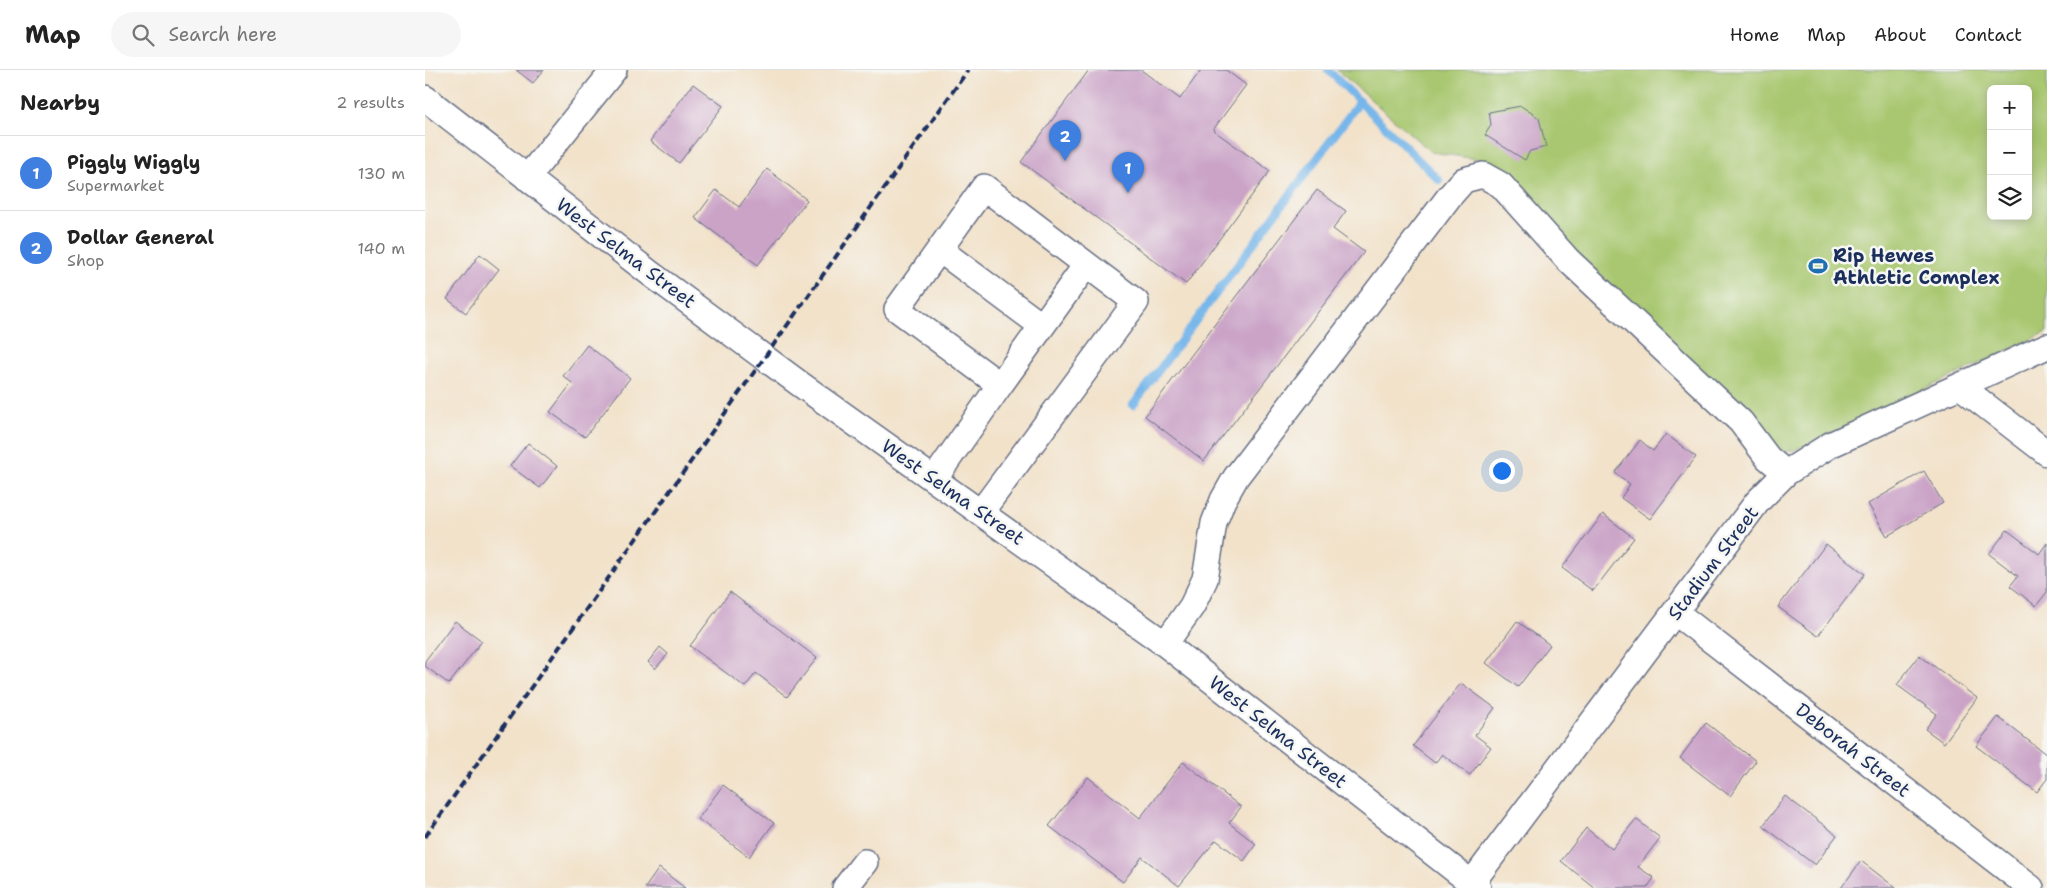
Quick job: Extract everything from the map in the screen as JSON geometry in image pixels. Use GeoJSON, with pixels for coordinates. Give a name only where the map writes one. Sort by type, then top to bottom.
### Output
{"type":"FeatureCollection","features":[{"type":"Feature","properties":{"kind":"street"},"geometry":{"type":"LineString","coordinates":[[527,178],[614,70]]}},
{"type":"Feature","properties":{"kind":"street","name":"West Selma Street"},"geometry":{"type":"LineString","coordinates":[[425,98],[651,274],[800,384],[935,478],[1165,644],[1473,886]]}},
{"type":"Feature","properties":{"kind":"street"},"geometry":{"type":"LineString","coordinates":[[1165,644],[1192,606],[1205,579],[1214,523],[1223,500],[1236,477],[1449,197],[1464,180],[1483,175],[1501,185],[1568,260],[1741,422],[1768,458],[1786,473]]}},
{"type":"Feature","properties":{"kind":"street"},"geometry":{"type":"LineString","coordinates":[[981,512],[1136,302],[984,187],[897,309],[999,385]]}},
{"type":"Feature","properties":{"kind":"street"},"geometry":{"type":"LineString","coordinates":[[940,250],[1043,326]]}},
{"type":"Feature","properties":{"kind":"street"},"geometry":{"type":"LineString","coordinates":[[935,478],[999,385],[1086,265]]}},
{"type":"Feature","properties":{"kind":"street","name":"Stadium Street"},"geometry":{"type":"LineString","coordinates":[[1473,886],[1759,501],[1786,473],[1830,445],[2047,346]]}},
{"type":"Feature","properties":{"kind":"street"},"geometry":{"type":"LineString","coordinates":[[1961,386],[2047,453]]}},
{"type":"Feature","properties":{"kind":"street","name":"Deborah Street"},"geometry":{"type":"LineString","coordinates":[[1675,612],[2031,888]]}},
{"type":"Feature","properties":{"kind":"street"},"geometry":{"type":"LineString","coordinates":[[845,888],[865,862]]}},
{"type":"Feature","properties":{"kind":"green space","name":"Rip Hewes Athletic Complex"},"geometry":{"type":"Polygon","coordinates":[[[1337,70],[2047,70],[2047,332],[1795,450],[1785,452],[1771,441],[1564,241],[1489,161],[1431,152],[1337,70]]]}},
{"type":"Feature","properties":{"kind":"building"},"geometry":{"type":"Polygon","coordinates":[[[516,70],[544,70],[533,83],[516,70]]]}},
{"type":"Feature","properties":{"kind":"building"},"geometry":{"type":"Polygon","coordinates":[[[1089,70],[1141,70],[1180,99],[1201,70],[1226,70],[1246,85],[1213,130],[1270,171],[1186,284],[1021,162],[1089,70]]]}},
{"type":"Feature","properties":{"kind":"building"},"geometry":{"type":"Polygon","coordinates":[[[693,84],[723,106],[679,163],[650,141],[693,84]]]}},
{"type":"Feature","properties":{"kind":"building"},"geometry":{"type":"Polygon","coordinates":[[[1521,106],[1539,118],[1546,147],[1530,151],[1525,160],[1485,135],[1491,125],[1489,112],[1521,106]]]}},
{"type":"Feature","properties":{"kind":"building"},"geometry":{"type":"Polygon","coordinates":[[[767,169],[807,200],[758,265],[695,218],[716,190],[739,207],[767,169]]]}},
{"type":"Feature","properties":{"kind":"building"},"geometry":{"type":"Polygon","coordinates":[[[1317,190],[1346,211],[1333,229],[1364,252],[1204,461],[1145,416],[1317,190]]]}},
{"type":"Feature","properties":{"kind":"building"},"geometry":{"type":"Polygon","coordinates":[[[480,254],[499,269],[466,313],[447,299],[480,254]]]}},
{"type":"Feature","properties":{"kind":"building"},"geometry":{"type":"Polygon","coordinates":[[[587,345],[630,378],[585,437],[550,412],[572,383],[563,376],[587,345]]]}},
{"type":"Feature","properties":{"kind":"building"},"geometry":{"type":"Polygon","coordinates":[[[1666,434],[1696,457],[1650,519],[1621,498],[1630,484],[1615,473],[1640,440],[1653,451],[1666,434]]]}},
{"type":"Feature","properties":{"kind":"building"},"geometry":{"type":"Polygon","coordinates":[[[528,443],[557,466],[540,488],[510,466],[528,443]]]}},
{"type":"Feature","properties":{"kind":"building"},"geometry":{"type":"Polygon","coordinates":[[[1924,471],[1943,503],[1887,536],[1868,504],[1924,471]]]}},
{"type":"Feature","properties":{"kind":"building"},"geometry":{"type":"Polygon","coordinates":[[[1603,514],[1634,538],[1593,591],[1562,568],[1603,514]]]}},
{"type":"Feature","properties":{"kind":"building"},"geometry":{"type":"Polygon","coordinates":[[[2007,530],[2039,554],[2047,543],[2047,592],[2036,606],[2010,586],[2018,576],[1989,554],[2007,530]]]}},
{"type":"Feature","properties":{"kind":"building"},"geometry":{"type":"Polygon","coordinates":[[[1826,544],[1865,574],[1818,636],[1778,607],[1826,544]]]}},
{"type":"Feature","properties":{"kind":"building"},"geometry":{"type":"Polygon","coordinates":[[[730,592],[817,658],[787,697],[756,673],[745,687],[690,646],[730,592]]]}},
{"type":"Feature","properties":{"kind":"building"},"geometry":{"type":"Polygon","coordinates":[[[455,621],[482,641],[449,684],[425,666],[425,661],[455,621]]]}},
{"type":"Feature","properties":{"kind":"building"},"geometry":{"type":"Polygon","coordinates":[[[1517,621],[1550,645],[1518,687],[1486,663],[1517,621]]]}},
{"type":"Feature","properties":{"kind":"building"},"geometry":{"type":"Polygon","coordinates":[[[660,647],[668,654],[655,669],[648,662],[660,647]]]}},
{"type":"Feature","properties":{"kind":"building"},"geometry":{"type":"Polygon","coordinates":[[[1919,655],[1977,698],[1944,743],[1925,729],[1937,714],[1897,685],[1919,655]]]}},
{"type":"Feature","properties":{"kind":"building"},"geometry":{"type":"Polygon","coordinates":[[[1461,683],[1495,708],[1475,735],[1491,747],[1470,775],[1442,754],[1435,763],[1413,746],[1461,683]]]}},
{"type":"Feature","properties":{"kind":"building"},"geometry":{"type":"Polygon","coordinates":[[[1998,717],[2047,755],[2047,779],[2037,792],[1976,746],[1998,717]]]}},
{"type":"Feature","properties":{"kind":"building"},"geometry":{"type":"Polygon","coordinates":[[[1706,723],[1756,761],[1730,796],[1680,758],[1706,723]]]}},
{"type":"Feature","properties":{"kind":"building"},"geometry":{"type":"Polygon","coordinates":[[[1183,762],[1241,807],[1229,823],[1256,844],[1244,861],[1216,840],[1179,886],[1142,857],[1123,882],[1049,826],[1088,777],[1140,818],[1183,762]]]}},
{"type":"Feature","properties":{"kind":"building"},"geometry":{"type":"Polygon","coordinates":[[[723,785],[774,823],[749,857],[698,819],[723,785]]]}},
{"type":"Feature","properties":{"kind":"building"},"geometry":{"type":"Polygon","coordinates":[[[1785,796],[1837,835],[1815,865],[1763,826],[1785,796]]]}},
{"type":"Feature","properties":{"kind":"building"},"geometry":{"type":"Polygon","coordinates":[[[1636,819],[1660,838],[1638,867],[1654,878],[1647,888],[1595,888],[1561,861],[1586,828],[1612,849],[1636,819]]]}},
{"type":"Feature","properties":{"kind":"building"},"geometry":{"type":"Polygon","coordinates":[[[1861,861],[1896,888],[1841,888],[1861,861]]]}},
{"type":"Feature","properties":{"kind":"building"},"geometry":{"type":"Polygon","coordinates":[[[659,868],[685,888],[645,888],[659,868]]]}},
{"type":"Feature","properties":{"kind":"waterway"},"geometry":{"type":"LineString","coordinates":[[1328,70],[1439,180]]}},
{"type":"Feature","properties":{"kind":"waterway"},"geometry":{"type":"LineString","coordinates":[[1133,405],[1360,101]]}},
{"type":"Feature","properties":{"kind":"railway"},"geometry":{"type":"LineString","coordinates":[[425,837],[968,70]]}},
{"type":"Feature","properties":{"kind":"place","name":"Dollar General"},"geometry":{"type":"Point","coordinates":[1065,161]}},
{"type":"Feature","properties":{"kind":"place","name":"Piggly Wiggly"},"geometry":{"type":"Point","coordinates":[1128,193]}},
{"type":"Feature","properties":{"kind":"place","name":"Rip Hewes Athletic Complex"},"geometry":{"type":"Point","coordinates":[1818,266]}}]}
